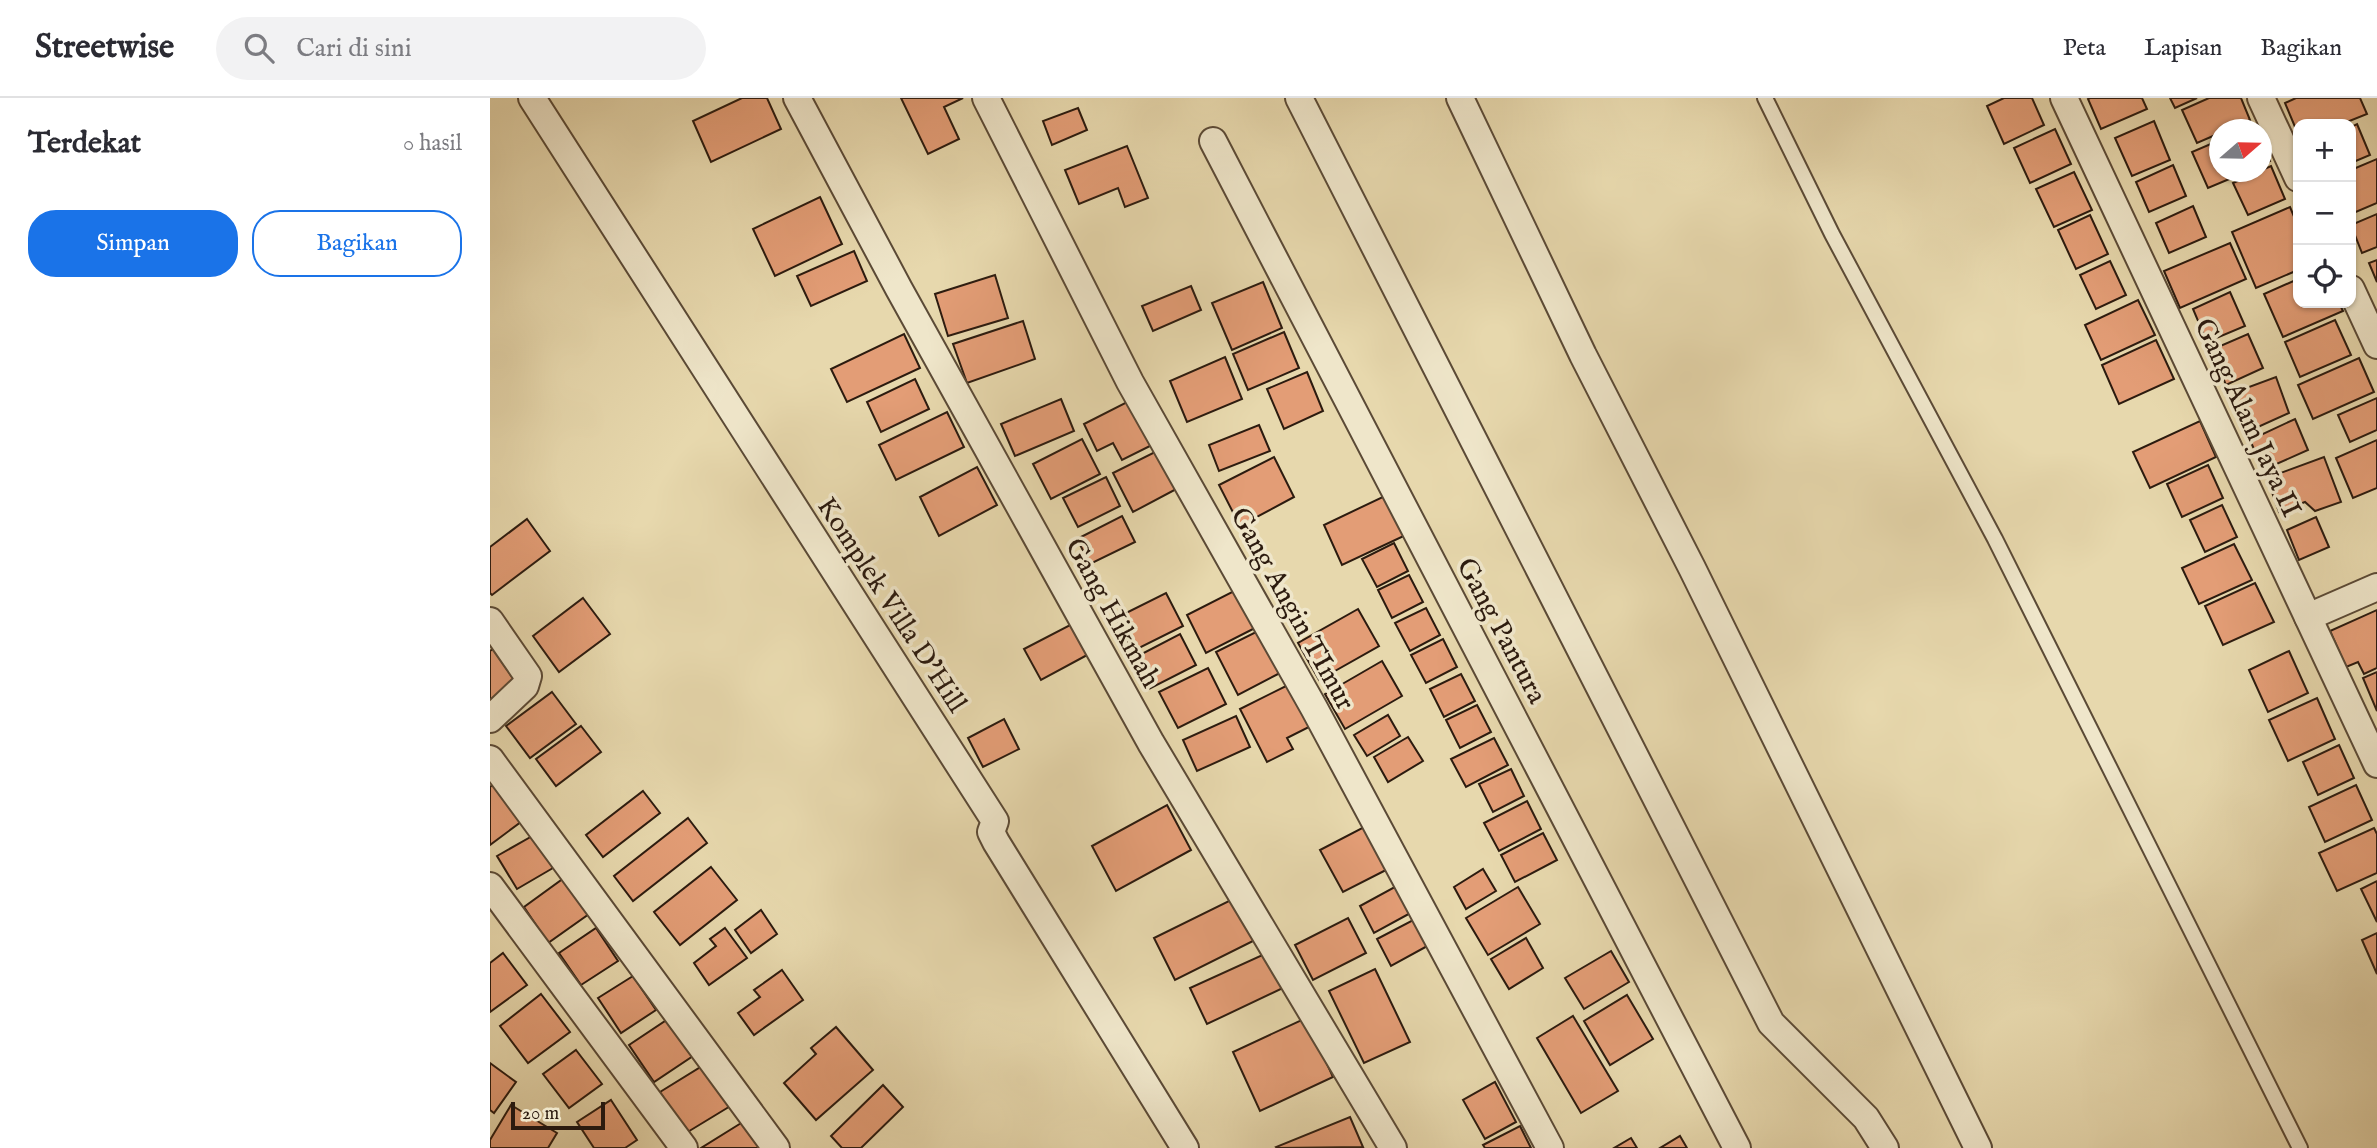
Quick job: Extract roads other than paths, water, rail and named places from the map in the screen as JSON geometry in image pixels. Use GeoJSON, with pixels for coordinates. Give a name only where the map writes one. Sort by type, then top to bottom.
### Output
{"type":"FeatureCollection","features":[{"type":"Feature","properties":{"kind":"street","name":"Komplek Villa D'Hill"},"geometry":{"type":"LineString","coordinates":[[532,98],[995,821],[991,832],[996,842],[1185,1148]]}},
{"type":"Feature","properties":{"kind":"street","name":"Gang Hikmah"},"geometry":{"type":"LineString","coordinates":[[797,98],[899,289],[1151,743],[1393,1148]]}},
{"type":"Feature","properties":{"kind":"street","name":"Gang Angin TImur"},"geometry":{"type":"LineString","coordinates":[[986,98],[1130,382],[1321,720],[1550,1148]]}},
{"type":"Feature","properties":{"kind":"street"},"geometry":{"type":"LineString","coordinates":[[1299,98],[1771,1023],[1866,1118],[1885,1148]]}},
{"type":"Feature","properties":{"kind":"street"},"geometry":{"type":"LineString","coordinates":[[1460,98],[1583,355],[1698,581],[1978,1148]]}},
{"type":"Feature","properties":{"kind":"street","name":"Gang Alam Jaya II"},"geometry":{"type":"LineString","coordinates":[[2064,98],[2377,764]]}},
{"type":"Feature","properties":{"kind":"street"},"geometry":{"type":"LineString","coordinates":[[2261,98],[2293,167]]}},
{"type":"Feature","properties":{"kind":"street","name":"Gang Pantura"},"geometry":{"type":"LineString","coordinates":[[1213,141],[1737,1148]]}},
{"type":"Feature","properties":{"kind":"street"},"geometry":{"type":"LineString","coordinates":[[2356,300],[2377,345]]}},
{"type":"Feature","properties":{"kind":"street"},"geometry":{"type":"LineString","coordinates":[[2308,617],[2377,587]]}},
{"type":"Feature","properties":{"kind":"street"},"geometry":{"type":"LineString","coordinates":[[490,621],[528,676],[525,685],[490,719]]}},
{"type":"Feature","properties":{"kind":"street"},"geometry":{"type":"LineString","coordinates":[[490,760],[776,1148]]}},
{"type":"Feature","properties":{"kind":"street"},"geometry":{"type":"LineString","coordinates":[[490,886],[684,1148]]}},
{"type":"Feature","properties":{"kind":"lane"},"geometry":{"type":"LineString","coordinates":[[1765,98],[1832,234],[1995,539],[2301,1148]]}}]}
